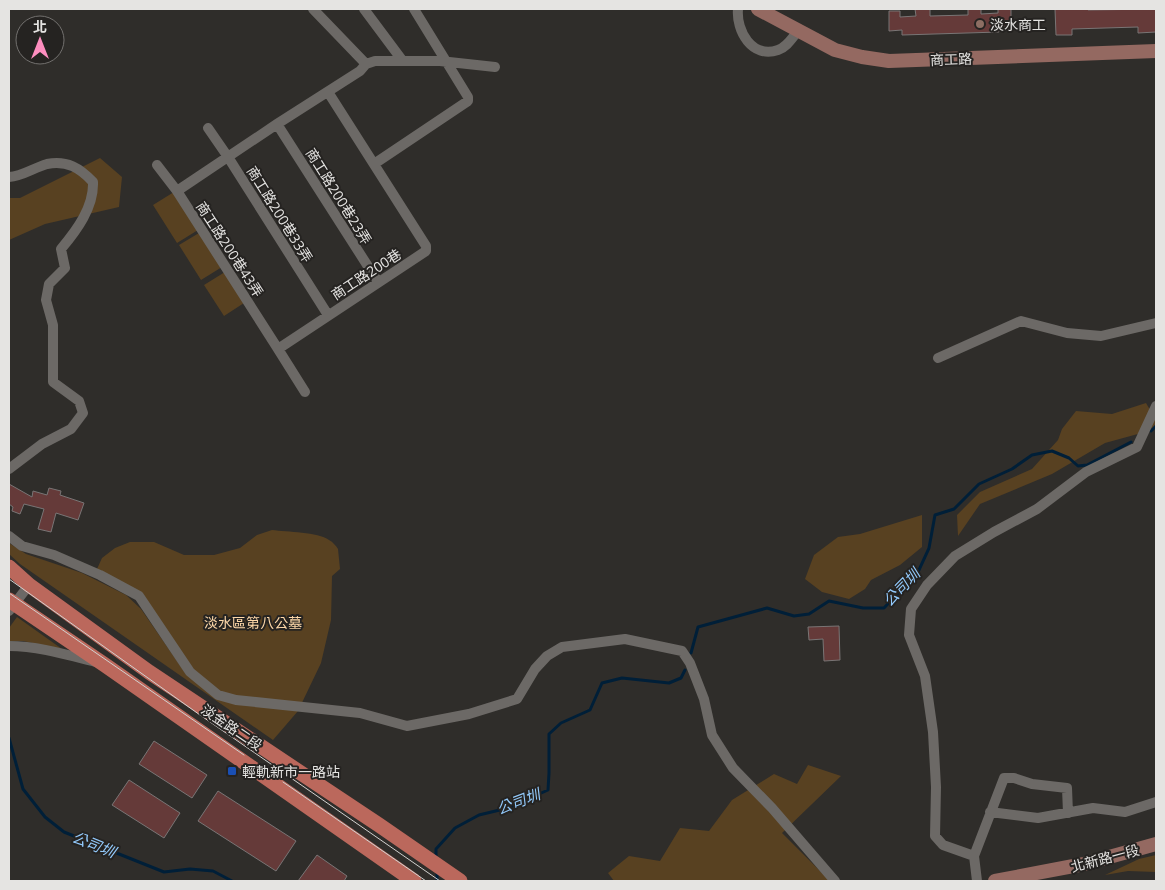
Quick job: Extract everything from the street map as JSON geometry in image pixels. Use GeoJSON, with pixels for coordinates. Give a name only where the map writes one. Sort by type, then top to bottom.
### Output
{"type":"FeatureCollection","features":[{"type":"Feature","properties":{"kind":"main road","name":"淡金路二段"},"geometry":{"type":"LineString","coordinates":[[9,567],[29,585],[149,672],[371,819],[460,881]]}},
{"type":"Feature","properties":{"kind":"main road","name":"淡金路二段"},"geometry":{"type":"LineString","coordinates":[[11,605],[104,664],[414,881]]}},
{"type":"Feature","properties":{"kind":"street"},"geometry":{"type":"LineString","coordinates":[[313,9],[328,27],[366,64]]}},
{"type":"Feature","properties":{"kind":"street"},"geometry":{"type":"LineString","coordinates":[[364,9],[402,60]]}},
{"type":"Feature","properties":{"kind":"street"},"geometry":{"type":"LineString","coordinates":[[374,164],[468,101],[468,97],[414,9]]}},
{"type":"Feature","properties":{"kind":"street"},"geometry":{"type":"LineString","coordinates":[[738,9],[737,16],[742,36],[752,47],[763,51],[777,50],[788,44],[798,31]]}},
{"type":"Feature","properties":{"kind":"street","name":"商工路"},"geometry":{"type":"LineString","coordinates":[[758,9],[835,50],[889,61],[1156,51]]}},
{"type":"Feature","properties":{"kind":"street"},"geometry":{"type":"LineString","coordinates":[[177,190],[360,72],[366,64],[375,61],[402,60],[495,67]]}},
{"type":"Feature","properties":{"kind":"street","name":"商工路200巷"},"geometry":{"type":"LineString","coordinates":[[278,349],[425,253],[426,248],[328,92]]}},
{"type":"Feature","properties":{"kind":"street","name":"商工路200巷23弄"},"geometry":{"type":"LineString","coordinates":[[278,124],[378,282]]}},
{"type":"Feature","properties":{"kind":"street","name":"商工路200巷33弄"},"geometry":{"type":"LineString","coordinates":[[208,128],[328,315]]}},
{"type":"Feature","properties":{"kind":"street"},"geometry":{"type":"LineString","coordinates":[[9,177],[17,177],[48,164],[72,164],[86,174],[93,182],[93,194],[77,230],[61,249],[65,268],[49,284],[46,300],[53,325],[53,382],[79,402],[83,413],[71,429],[42,444],[9,468]]}},
{"type":"Feature","properties":{"kind":"street","name":"商工路200巷43弄"},"geometry":{"type":"LineString","coordinates":[[157,165],[177,190],[278,349]]}},
{"type":"Feature","properties":{"kind":"street"},"geometry":{"type":"LineString","coordinates":[[938,358],[1021,321],[1067,333],[1101,336],[1156,323]]}},
{"type":"Feature","properties":{"kind":"street"},"geometry":{"type":"LineString","coordinates":[[278,349],[306,392]]}},
{"type":"Feature","properties":{"kind":"street"},"geometry":{"type":"LineString","coordinates":[[974,856],[943,845],[935,836],[936,787],[933,732],[925,676],[908,635],[911,609],[926,585],[955,556],[1037,509],[1086,472],[1137,447],[1156,406]]}},
{"type":"Feature","properties":{"kind":"street"},"geometry":{"type":"LineString","coordinates":[[9,536],[22,546],[54,555],[100,575],[138,596],[190,672],[218,695],[236,700],[360,713],[407,726],[469,714],[517,699],[535,669],[547,656],[562,647],[625,638],[682,651],[690,663],[704,699],[712,735],[732,768],[772,808],[835,881]]}},
{"type":"Feature","properties":{"kind":"street"},"geometry":{"type":"LineString","coordinates":[[11,605],[29,585]]}},
{"type":"Feature","properties":{"kind":"street"},"geometry":{"type":"LineString","coordinates":[[9,646],[58,652],[104,664]]}},
{"type":"Feature","properties":{"kind":"street"},"geometry":{"type":"LineString","coordinates":[[977,881],[974,856],[1004,778],[1014,778],[1032,784],[1067,788],[1068,812]]}},
{"type":"Feature","properties":{"kind":"street"},"geometry":{"type":"LineString","coordinates":[[990,812],[1038,818],[1093,808],[1125,812],[1156,802]]}},
{"type":"Feature","properties":{"kind":"street","name":"北新路一段"},"geometry":{"type":"LineString","coordinates":[[995,881],[1084,864],[1156,844]]}},
{"type":"Feature","properties":{"kind":"green space"},"geometry":{"type":"Polygon","coordinates":[[[100,158],[122,177],[119,207],[45,224],[9,240],[9,198],[20,198],[100,158]]]}},
{"type":"Feature","properties":{"kind":"green space"},"geometry":{"type":"Polygon","coordinates":[[[174,192],[198,230],[177,243],[153,205],[174,192]]]}},
{"type":"Feature","properties":{"kind":"green space"},"geometry":{"type":"Polygon","coordinates":[[[199,233],[222,267],[201,280],[179,245],[199,233]]]}},
{"type":"Feature","properties":{"kind":"green space"},"geometry":{"type":"Polygon","coordinates":[[[225,272],[244,303],[224,316],[204,285],[225,272]]]}},
{"type":"Feature","properties":{"kind":"green space"},"geometry":{"type":"Polygon","coordinates":[[[1146,403],[1156,420],[1156,429],[1105,443],[1052,474],[980,504],[958,536],[957,515],[980,492],[1032,469],[1058,440],[1062,429],[1076,411],[1112,414],[1146,403]]]}},
{"type":"Feature","properties":{"kind":"green space"},"geometry":{"type":"Polygon","coordinates":[[[922,515],[922,547],[900,565],[871,580],[865,589],[849,599],[822,592],[805,579],[814,555],[838,537],[860,534],[922,515]]]}},
{"type":"Feature","properties":{"kind":"green space","name":"淡水區第八公墓"},"geometry":{"type":"Polygon","coordinates":[[[272,530],[324,537],[338,549],[340,569],[332,576],[331,620],[321,663],[298,711],[273,740],[20,564],[9,554],[9,543],[26,554],[82,573],[126,595],[141,609],[186,674],[220,691],[192,669],[141,593],[97,569],[102,558],[115,548],[130,542],[154,542],[184,555],[214,555],[240,548],[257,535],[272,530]]]}},
{"type":"Feature","properties":{"kind":"green space"},"geometry":{"type":"Polygon","coordinates":[[[17,617],[62,649],[23,641],[9,641],[9,628],[17,617]]]}},
{"type":"Feature","properties":{"kind":"green space"},"geometry":{"type":"Polygon","coordinates":[[[808,765],[841,776],[782,833],[830,881],[614,881],[608,873],[629,856],[660,861],[680,828],[709,831],[732,800],[774,774],[797,784],[808,765]]]}},
{"type":"Feature","properties":{"kind":"green space"},"geometry":{"type":"Polygon","coordinates":[[[1156,855],[1156,872],[1128,871],[1105,875],[1139,859],[1156,855]]]}},
{"type":"Feature","properties":{"kind":"building"},"geometry":{"type":"Polygon","coordinates":[[[915,9],[930,9],[930,16],[968,15],[968,9],[981,9],[981,14],[998,13],[998,9],[1011,9],[1011,26],[999,27],[999,32],[902,35],[902,30],[889,31],[889,11],[900,11],[900,17],[916,16],[915,9]]]}},
{"type":"Feature","properties":{"kind":"building"},"geometry":{"type":"Polygon","coordinates":[[[1055,9],[1156,9],[1156,32],[1138,33],[1138,27],[1072,29],[1072,35],[1056,35],[1055,9]]]}},
{"type":"Feature","properties":{"kind":"building"},"geometry":{"type":"Polygon","coordinates":[[[9,484],[32,497],[33,491],[47,495],[49,488],[61,491],[60,495],[84,503],[78,520],[56,513],[51,532],[38,529],[44,509],[24,504],[20,514],[12,511],[13,507],[9,504],[9,484]]]}},
{"type":"Feature","properties":{"kind":"building"},"geometry":{"type":"Polygon","coordinates":[[[839,626],[840,660],[824,661],[823,639],[809,640],[808,627],[839,626]]]}},
{"type":"Feature","properties":{"kind":"building"},"geometry":{"type":"Polygon","coordinates":[[[154,741],[207,775],[192,798],[139,764],[154,741]]]}},
{"type":"Feature","properties":{"kind":"building"},"geometry":{"type":"Polygon","coordinates":[[[129,780],[180,813],[164,838],[112,805],[129,780]]]}},
{"type":"Feature","properties":{"kind":"building"},"geometry":{"type":"Polygon","coordinates":[[[218,791],[296,841],[276,871],[198,821],[218,791]]]}},
{"type":"Feature","properties":{"kind":"building"},"geometry":{"type":"Polygon","coordinates":[[[317,855],[347,876],[344,881],[298,881],[317,855]]]}},
{"type":"Feature","properties":{"kind":"waterway","name":"公司圳"},"geometry":{"type":"LineString","coordinates":[[1151,431],[1156,426]]}},
{"type":"Feature","properties":{"kind":"waterway","name":"公司圳"},"geometry":{"type":"LineString","coordinates":[[691,653],[698,627],[767,608],[794,616],[809,614],[829,601],[863,608],[884,608],[918,572],[929,548],[935,515],[954,509],[979,484],[1012,469],[1032,455],[1052,451],[1069,458],[1078,466],[1087,465],[1131,442]]}},
{"type":"Feature","properties":{"kind":"waterway","name":"公司圳"},"geometry":{"type":"LineString","coordinates":[[436,858],[436,849],[455,828],[479,815],[508,808],[548,790],[549,734],[561,723],[590,710],[602,683],[622,678],[669,683],[681,678],[685,670]]}},
{"type":"Feature","properties":{"kind":"waterway","name":"公司圳"},"geometry":{"type":"LineString","coordinates":[[9,738],[23,789],[45,817],[64,832],[164,872],[190,869],[213,871],[232,881]]}},
{"type":"Feature","properties":{"kind":"waterway","name":"公司圳"},"geometry":{"type":"LineString","coordinates":[[437,872],[437,881]]}},
{"type":"Feature","properties":{"kind":"tram line"},"geometry":{"type":"LineString","coordinates":[[9,579],[200,715],[440,881]]}},
{"type":"Feature","properties":{"kind":"tram line"},"geometry":{"type":"LineString","coordinates":[[9,593],[244,755]]}},
{"type":"Feature","properties":{"kind":"tram line"},"geometry":{"type":"LineString","coordinates":[[283,782],[426,881]]}},
{"type":"Feature","properties":{"kind":"place","name":"淡水商工"},"geometry":{"type":"Point","coordinates":[980,24]}},
{"type":"Feature","properties":{"kind":"place","name":"輕軌新市一路站"},"geometry":{"type":"Point","coordinates":[232,771]}}]}
